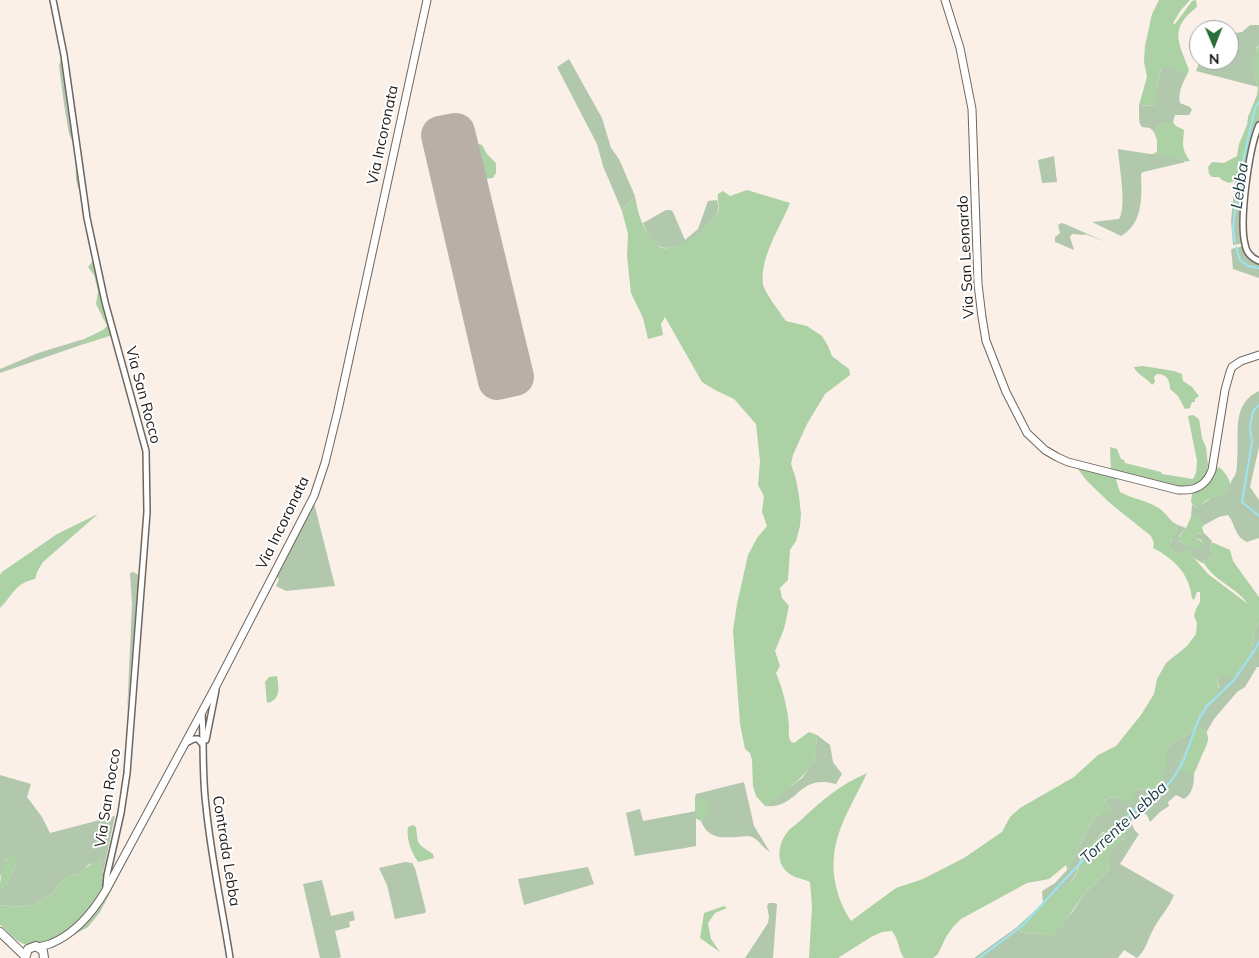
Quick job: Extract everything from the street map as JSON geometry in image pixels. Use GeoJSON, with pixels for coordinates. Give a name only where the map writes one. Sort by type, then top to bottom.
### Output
{"type":"FeatureCollection","features":[{"type":"Feature","properties":{"kind":"main road","name":"Via Incoronata"},"geometry":{"type":"LineString","coordinates":[[39,947],[50,944],[87,918],[106,890],[217,684],[314,496],[325,463],[338,410],[427,0]]}},
{"type":"Feature","properties":{"kind":"main road","name":"Via San Leonardo"},"geometry":{"type":"LineString","coordinates":[[946,0],[960,48],[972,109],[978,284],[986,341],[1006,392],[1027,433],[1045,450],[1068,462],[1188,491],[1201,486],[1208,479],[1212,470],[1225,390],[1232,367],[1241,361],[1259,355]]}},
{"type":"Feature","properties":{"kind":"main road"},"geometry":{"type":"LineString","coordinates":[[2,934],[30,948],[39,947],[44,956]]}},
{"type":"Feature","properties":{"kind":"main road"},"geometry":{"type":"LineString","coordinates":[[2,934],[25,957]]}},
{"type":"Feature","properties":{"kind":"main road","name":"Via Incoronata"},"geometry":{"type":"LineString","coordinates":[[44,956],[50,944]]}},
{"type":"Feature","properties":{"kind":"main road"},"geometry":{"type":"LineString","coordinates":[[25,957],[26,951],[30,948]]}},
{"type":"Feature","properties":{"kind":"street","name":"Via San Rocco"},"geometry":{"type":"LineString","coordinates":[[53,0],[64,55],[87,218],[106,302],[146,451],[147,512],[127,773],[121,813],[107,875],[106,890]]}},
{"type":"Feature","properties":{"kind":"street"},"geometry":{"type":"LineString","coordinates":[[1259,125],[1250,159],[1243,204],[1245,245],[1252,258],[1259,261]]}},
{"type":"Feature","properties":{"kind":"street"},"geometry":{"type":"LineString","coordinates":[[204,748],[217,684]]}},
{"type":"Feature","properties":{"kind":"street"},"geometry":{"type":"LineString","coordinates":[[202,711],[207,717],[208,727]]}},
{"type":"Feature","properties":{"kind":"street"},"geometry":{"type":"LineString","coordinates":[[202,711],[204,748]]}},
{"type":"Feature","properties":{"kind":"street"},"geometry":{"type":"LineString","coordinates":[[185,744],[198,739],[204,748]]}},
{"type":"Feature","properties":{"kind":"street","name":"Contrada Lebba"},"geometry":{"type":"LineString","coordinates":[[204,748],[203,773],[206,806],[230,958]]}},
{"type":"Feature","properties":{"kind":"green space"},"geometry":{"type":"Polygon","coordinates":[[[1159,0],[1190,0],[1181,10],[1173,23],[1175,24],[1192,1],[1196,0],[1197,7],[1182,22],[1178,36],[1189,70],[1187,75],[1171,68],[1161,69],[1154,106],[1139,105],[1147,77],[1144,62],[1145,46],[1152,14],[1159,0]]]}},
{"type":"Feature","properties":{"kind":"green space"},"geometry":{"type":"Polygon","coordinates":[[[1250,25],[1259,25],[1259,45],[1257,47],[1253,73],[1258,87],[1196,71],[1239,70],[1239,32],[1250,25]]]}},
{"type":"Feature","properties":{"kind":"green space"},"geometry":{"type":"Polygon","coordinates":[[[1259,45],[1259,126],[1244,178],[1229,183],[1219,177],[1212,177],[1209,174],[1208,167],[1212,162],[1224,163],[1237,156],[1239,144],[1257,95],[1258,87],[1252,66],[1253,57],[1259,45]]]}},
{"type":"Feature","properties":{"kind":"green space"},"geometry":{"type":"Polygon","coordinates":[[[62,54],[82,193],[78,188],[76,180],[75,147],[69,134],[64,104],[59,66],[62,54]]]}},
{"type":"Feature","properties":{"kind":"green space"},"geometry":{"type":"Polygon","coordinates":[[[569,59],[602,118],[611,148],[619,159],[635,196],[622,211],[603,166],[597,144],[557,67],[569,59]]]}},
{"type":"Feature","properties":{"kind":"green space"},"geometry":{"type":"Polygon","coordinates":[[[1168,66],[1187,75],[1181,89],[1180,103],[1190,107],[1192,110],[1189,115],[1175,115],[1173,122],[1161,124],[1154,132],[1150,128],[1142,127],[1140,124],[1139,105],[1154,106],[1161,69],[1168,66]]]}},
{"type":"Feature","properties":{"kind":"green space"},"geometry":{"type":"Polygon","coordinates":[[[1173,122],[1184,130],[1183,146],[1190,161],[1154,154],[1157,151],[1157,140],[1154,132],[1161,124],[1173,122]]]}},
{"type":"Feature","properties":{"kind":"green space"},"geometry":{"type":"Polygon","coordinates":[[[474,142],[482,145],[487,154],[496,163],[496,173],[493,178],[485,179],[480,163],[471,148],[474,142]]]}},
{"type":"Feature","properties":{"kind":"green space"},"geometry":{"type":"Polygon","coordinates":[[[1118,149],[1150,154],[1164,153],[1186,162],[1141,174],[1140,209],[1134,224],[1121,236],[1092,222],[1119,219],[1122,205],[1122,186],[1118,149]]]}},
{"type":"Feature","properties":{"kind":"green space"},"geometry":{"type":"Polygon","coordinates":[[[1054,156],[1057,182],[1042,183],[1038,160],[1054,156]]]}},
{"type":"Feature","properties":{"kind":"green space"},"geometry":{"type":"Polygon","coordinates":[[[1247,170],[1244,243],[1233,245],[1231,221],[1235,180],[1244,178],[1247,170]]]}},
{"type":"Feature","properties":{"kind":"green space"},"geometry":{"type":"Polygon","coordinates":[[[747,190],[790,203],[772,242],[765,263],[763,284],[766,291],[786,321],[807,326],[822,336],[832,356],[849,369],[850,375],[825,394],[807,424],[791,464],[796,479],[801,514],[796,541],[790,550],[788,580],[780,588],[782,598],[789,606],[784,629],[775,651],[780,666],[776,673],[786,706],[791,742],[794,743],[809,732],[817,735],[816,750],[815,759],[807,771],[765,806],[756,796],[753,786],[752,760],[750,753],[745,749],[740,724],[733,631],[748,555],[757,538],[767,526],[762,512],[764,496],[758,485],[760,461],[756,424],[734,399],[702,382],[665,317],[661,324],[663,335],[648,339],[643,318],[631,293],[627,256],[628,234],[622,211],[635,196],[639,215],[647,232],[659,247],[675,247],[694,237],[711,222],[719,209],[718,194],[723,191],[730,196],[747,190]]]}},
{"type":"Feature","properties":{"kind":"green space"},"geometry":{"type":"Polygon","coordinates":[[[717,200],[718,211],[709,224],[685,243],[676,246],[661,247],[655,243],[643,223],[666,210],[671,210],[685,240],[698,229],[708,201],[717,200]]]}},
{"type":"Feature","properties":{"kind":"green space"},"geometry":{"type":"Polygon","coordinates":[[[1061,223],[1106,242],[1085,234],[1072,234],[1070,237],[1074,250],[1055,242],[1055,237],[1060,233],[1058,225],[1061,223]]]}},
{"type":"Feature","properties":{"kind":"green space"},"geometry":{"type":"Polygon","coordinates":[[[1244,246],[1259,263],[1259,278],[1233,269],[1231,249],[1244,246]]]}},
{"type":"Feature","properties":{"kind":"green space"},"geometry":{"type":"Polygon","coordinates":[[[95,258],[113,335],[81,345],[84,339],[103,330],[107,326],[96,304],[98,291],[94,275],[88,267],[95,258]]]}},
{"type":"Feature","properties":{"kind":"green space"},"geometry":{"type":"Polygon","coordinates":[[[84,339],[81,345],[0,373],[0,369],[38,353],[84,339]]]}},
{"type":"Feature","properties":{"kind":"green space"},"geometry":{"type":"Polygon","coordinates":[[[1143,366],[1182,374],[1183,381],[1192,387],[1199,396],[1195,399],[1195,402],[1192,402],[1190,408],[1185,409],[1178,396],[1170,389],[1169,382],[1165,376],[1157,374],[1152,385],[1134,367],[1143,366]]]}},
{"type":"Feature","properties":{"kind":"green space"},"geometry":{"type":"Polygon","coordinates":[[[1259,391],[1259,447],[1250,487],[1259,500],[1259,538],[1247,542],[1237,533],[1228,515],[1219,517],[1204,525],[1191,517],[1192,504],[1196,508],[1230,486],[1237,469],[1240,412],[1250,397],[1259,391]]]}},
{"type":"Feature","properties":{"kind":"green space"},"geometry":{"type":"Polygon","coordinates":[[[1193,415],[1199,419],[1202,438],[1206,447],[1208,465],[1206,476],[1201,483],[1186,489],[1111,472],[1110,447],[1117,449],[1125,463],[1161,472],[1162,474],[1193,479],[1196,473],[1197,461],[1188,416],[1193,415]]]}},
{"type":"Feature","properties":{"kind":"green space"},"geometry":{"type":"Polygon","coordinates":[[[1080,467],[1118,478],[1116,480],[1120,492],[1160,509],[1178,525],[1174,537],[1170,541],[1170,549],[1178,555],[1184,550],[1188,551],[1208,574],[1248,604],[1212,573],[1203,561],[1214,556],[1210,546],[1211,543],[1230,550],[1233,561],[1259,597],[1259,622],[1255,630],[1251,654],[1238,677],[1217,677],[1219,692],[1200,714],[1195,727],[1186,736],[1176,740],[1166,748],[1166,771],[1156,791],[1143,788],[1135,790],[1131,804],[1114,797],[1104,801],[1112,810],[1111,813],[1099,814],[1094,818],[1067,870],[1066,865],[1049,879],[1027,883],[961,919],[953,927],[938,954],[933,958],[904,958],[892,931],[882,932],[871,937],[838,958],[809,958],[812,907],[810,882],[789,874],[783,867],[779,856],[783,839],[789,830],[824,800],[840,788],[867,773],[841,827],[834,855],[837,891],[851,921],[896,888],[923,879],[964,858],[1002,832],[1010,817],[1020,808],[1074,777],[1098,755],[1116,746],[1141,715],[1154,694],[1157,679],[1166,663],[1187,646],[1196,634],[1197,623],[1194,616],[1200,602],[1200,592],[1197,592],[1194,600],[1188,581],[1174,562],[1153,548],[1154,543],[1151,536],[1111,504],[1087,481],[1078,469],[1080,467]]]}},
{"type":"Feature","properties":{"kind":"green space"},"geometry":{"type":"Polygon","coordinates":[[[1219,467],[1226,474],[1230,482],[1229,490],[1220,497],[1209,499],[1196,508],[1191,502],[1192,494],[1204,487],[1213,471],[1219,467]]]}},
{"type":"Feature","properties":{"kind":"green space"},"geometry":{"type":"Polygon","coordinates":[[[314,503],[335,586],[286,591],[276,586],[279,579],[276,577],[314,503]]]}},
{"type":"Feature","properties":{"kind":"green space"},"geometry":{"type":"Polygon","coordinates":[[[98,514],[43,562],[35,579],[18,587],[0,608],[0,575],[2,572],[57,534],[98,514]]]}},
{"type":"Feature","properties":{"kind":"green space"},"geometry":{"type":"Polygon","coordinates":[[[1191,517],[1200,517],[1204,525],[1202,528],[1204,533],[1194,534],[1195,538],[1205,543],[1202,546],[1193,548],[1177,540],[1191,517]]]}},
{"type":"Feature","properties":{"kind":"green space"},"geometry":{"type":"Polygon","coordinates":[[[1178,525],[1186,528],[1179,536],[1179,541],[1187,545],[1204,543],[1195,538],[1194,534],[1204,533],[1212,541],[1210,546],[1214,556],[1203,561],[1204,564],[1188,552],[1178,555],[1170,549],[1169,545],[1178,525]]]}},
{"type":"Feature","properties":{"kind":"green space"},"geometry":{"type":"Polygon","coordinates":[[[133,572],[139,575],[127,714],[132,604],[130,573],[133,572]]]}},
{"type":"Feature","properties":{"kind":"green space"},"geometry":{"type":"Polygon","coordinates":[[[1259,622],[1259,667],[1257,667],[1245,687],[1237,692],[1214,719],[1206,733],[1205,730],[1197,730],[1179,764],[1189,774],[1194,774],[1191,791],[1184,799],[1176,795],[1168,802],[1169,806],[1150,822],[1147,815],[1143,813],[1132,817],[1133,827],[1139,834],[1120,864],[1174,895],[1140,955],[1137,958],[1124,950],[1118,958],[974,958],[1017,927],[1019,931],[1033,934],[1040,932],[1045,935],[1061,927],[1084,894],[1109,869],[1107,854],[1112,846],[1124,839],[1103,832],[1084,852],[1074,878],[1068,884],[1043,903],[1042,891],[1055,883],[1067,870],[1094,818],[1099,814],[1112,810],[1104,801],[1114,797],[1131,803],[1135,790],[1144,788],[1152,791],[1161,785],[1166,766],[1166,748],[1176,740],[1186,736],[1195,727],[1200,714],[1219,688],[1217,677],[1238,677],[1251,654],[1255,630],[1259,622]]]}},
{"type":"Feature","properties":{"kind":"green space"},"geometry":{"type":"Polygon","coordinates":[[[277,676],[277,696],[267,703],[265,682],[269,677],[277,676]]]}},
{"type":"Feature","properties":{"kind":"green space"},"geometry":{"type":"Polygon","coordinates":[[[1201,727],[1207,733],[1208,740],[1194,774],[1180,771],[1179,764],[1197,730],[1201,727]]]}},
{"type":"Feature","properties":{"kind":"green space"},"geometry":{"type":"Polygon","coordinates":[[[817,735],[830,745],[833,762],[842,774],[836,784],[813,783],[785,802],[765,806],[802,778],[815,760],[817,735]]]}},
{"type":"Feature","properties":{"kind":"green space"},"geometry":{"type":"Polygon","coordinates":[[[0,775],[31,784],[27,797],[42,817],[50,833],[115,816],[102,877],[100,861],[88,865],[79,875],[68,876],[51,894],[35,904],[22,906],[0,905],[0,889],[7,884],[17,863],[6,859],[0,877],[0,775]]]}},
{"type":"Feature","properties":{"kind":"green space"},"geometry":{"type":"Polygon","coordinates":[[[744,782],[754,826],[770,852],[750,836],[715,836],[707,831],[701,821],[705,818],[705,798],[695,798],[696,794],[744,782]]]}},
{"type":"Feature","properties":{"kind":"green space"},"geometry":{"type":"Polygon","coordinates":[[[695,798],[705,798],[708,805],[707,817],[701,821],[695,818],[695,798]]]}},
{"type":"Feature","properties":{"kind":"green space"},"geometry":{"type":"Polygon","coordinates":[[[640,809],[643,821],[696,811],[696,846],[635,856],[626,813],[640,809]]]}},
{"type":"Feature","properties":{"kind":"green space"},"geometry":{"type":"Polygon","coordinates":[[[148,820],[100,912],[88,927],[63,941],[86,922],[100,906],[148,820]]]}},
{"type":"Feature","properties":{"kind":"green space"},"geometry":{"type":"Polygon","coordinates":[[[413,825],[416,827],[419,844],[433,854],[434,858],[418,862],[415,858],[408,836],[408,827],[413,825]]]}},
{"type":"Feature","properties":{"kind":"green space"},"geometry":{"type":"Polygon","coordinates":[[[1114,826],[1121,828],[1126,835],[1107,854],[1109,869],[1084,894],[1056,934],[1051,938],[1040,932],[1033,934],[1019,931],[1017,927],[1048,898],[1073,879],[1083,854],[1088,847],[1114,826]]]}},
{"type":"Feature","properties":{"kind":"green space"},"geometry":{"type":"Polygon","coordinates":[[[9,856],[14,857],[17,863],[7,884],[0,889],[3,867],[9,856]]]}},
{"type":"Feature","properties":{"kind":"green space"},"geometry":{"type":"Polygon","coordinates":[[[99,860],[103,877],[101,894],[90,911],[70,928],[48,941],[28,945],[16,940],[0,925],[0,905],[22,906],[35,904],[51,894],[68,876],[79,875],[85,868],[99,860]]]}},
{"type":"Feature","properties":{"kind":"green space"},"geometry":{"type":"Polygon","coordinates":[[[405,862],[412,863],[415,868],[426,911],[425,913],[395,919],[387,885],[379,868],[405,862]]]}},
{"type":"Feature","properties":{"kind":"green space"},"geometry":{"type":"Polygon","coordinates":[[[588,867],[594,884],[524,905],[518,879],[588,867]]]}},
{"type":"Feature","properties":{"kind":"green space"},"geometry":{"type":"Polygon","coordinates":[[[322,880],[331,916],[353,911],[355,920],[349,922],[350,927],[335,931],[341,957],[338,958],[320,958],[303,884],[322,880]]]}},
{"type":"Feature","properties":{"kind":"green space"},"geometry":{"type":"Polygon","coordinates":[[[769,903],[777,904],[773,958],[745,958],[768,923],[767,906],[769,903]]]}},
{"type":"Feature","properties":{"kind":"green space"},"geometry":{"type":"Polygon","coordinates":[[[724,906],[727,908],[715,913],[708,923],[711,939],[720,952],[700,938],[704,913],[724,906]]]}},
{"type":"Feature","properties":{"kind":"waterway","name":"Lebba"},"geometry":{"type":"LineString","coordinates":[[1235,242],[1233,230],[1243,161],[1255,108],[1259,102]]}},
{"type":"Feature","properties":{"kind":"waterway","name":"Lebba"},"geometry":{"type":"LineString","coordinates":[[1236,247],[1240,260],[1248,266],[1259,268]]}},
{"type":"Feature","properties":{"kind":"waterway","name":"Torrente Lebba"},"geometry":{"type":"LineString","coordinates":[[1259,405],[1253,411],[1250,427],[1252,442],[1242,502],[1259,516]]}},
{"type":"Feature","properties":{"kind":"waterway","name":"Torrente Lebba"},"geometry":{"type":"LineString","coordinates":[[979,958],[1022,926],[1107,834],[1148,799],[1164,789],[1183,762],[1198,721],[1208,705],[1233,681],[1259,642]]}},
{"type":"Feature","properties":{"kind":"runway"},"geometry":{"type":"LineString","coordinates":[[456,132],[515,377],[497,381],[440,135],[456,132]]}}]}
